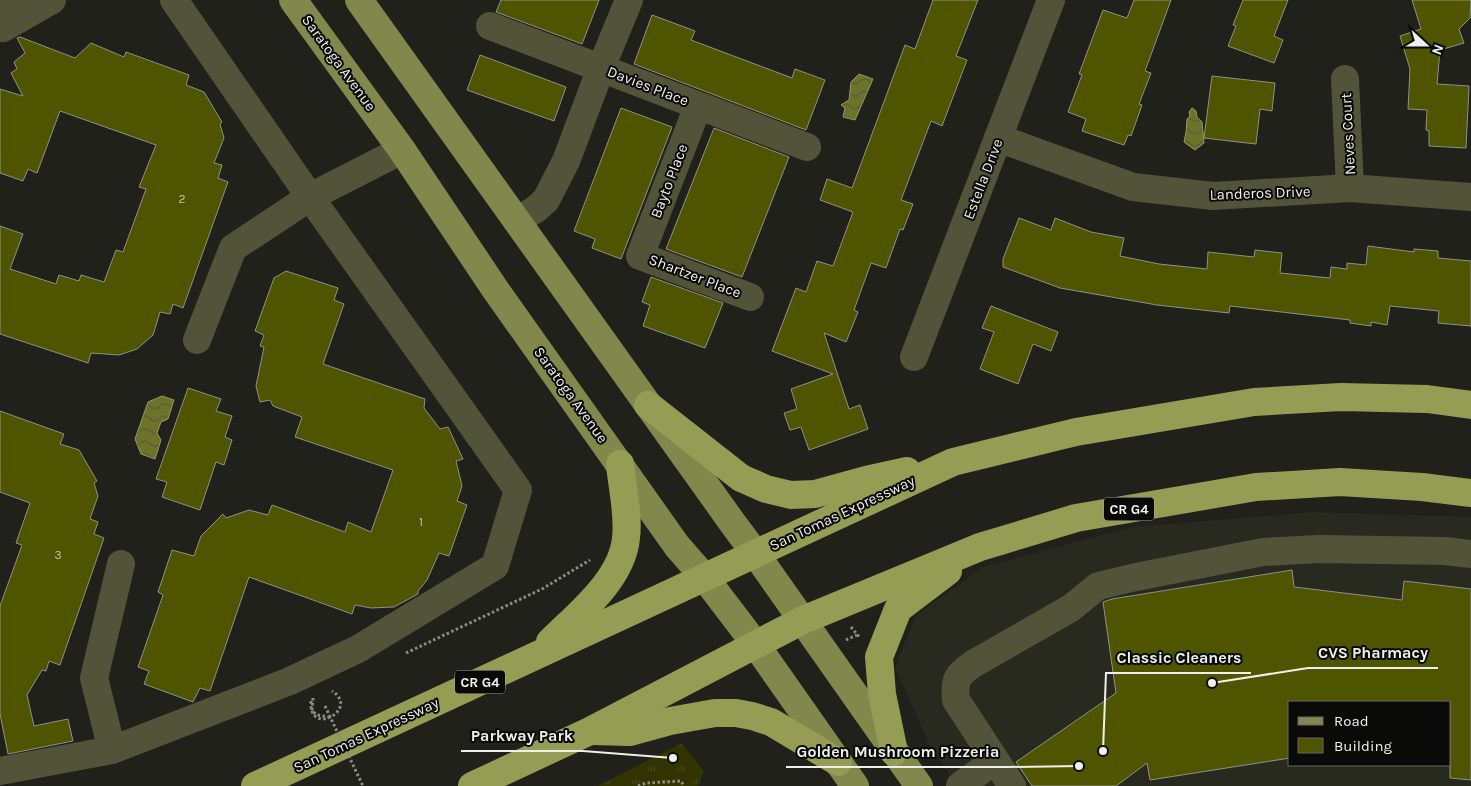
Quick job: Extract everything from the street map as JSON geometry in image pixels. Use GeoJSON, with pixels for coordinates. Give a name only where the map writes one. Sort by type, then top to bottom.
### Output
{"type":"FeatureCollection","features":[{"type":"Feature","properties":{"kind":"highway","name":"San Tomas Expressway"},"geometry":{"type":"LineString","coordinates":[[256,786],[705,578],[755,552],[953,462],[1076,432],[1254,402],[1341,397],[1427,399],[1471,405]]}},
{"type":"Feature","properties":{"kind":"highway"},"geometry":{"type":"LineString","coordinates":[[648,405],[741,478],[791,495],[815,494],[866,480],[953,462]]}},
{"type":"Feature","properties":{"kind":"highway"},"geometry":{"type":"LineString","coordinates":[[497,675],[549,642],[598,594],[613,574],[626,538],[620,464]]}},
{"type":"Feature","properties":{"kind":"highway","name":"CR G4"},"geometry":{"type":"LineString","coordinates":[[472,786],[590,730],[803,620],[980,547],[1076,518],[1256,487],[1340,482],[1422,487],[1471,493]]}},
{"type":"Feature","properties":{"kind":"highway"},"geometry":{"type":"LineString","coordinates":[[894,752],[882,694],[879,657],[898,609],[980,547]]}},
{"type":"Feature","properties":{"kind":"highway"},"geometry":{"type":"LineString","coordinates":[[590,730],[630,732],[670,721],[715,713],[736,713],[771,722],[838,762]]}},
{"type":"Feature","properties":{"kind":"main road","name":"Saratoga Avenue"},"geometry":{"type":"LineString","coordinates":[[293,0],[402,150],[495,289],[677,546],[705,578],[756,645],[855,786]]}},
{"type":"Feature","properties":{"kind":"main road"},"geometry":{"type":"LineString","coordinates":[[359,0],[755,552],[918,786]]}},
{"type":"Feature","properties":{"kind":"street"},"geometry":{"type":"LineString","coordinates":[[1,29],[15,0]]}},
{"type":"Feature","properties":{"kind":"street"},"geometry":{"type":"LineString","coordinates":[[1,29],[52,0]]}},
{"type":"Feature","properties":{"kind":"street"},"geometry":{"type":"LineString","coordinates":[[0,771],[112,750],[290,681],[358,649],[495,566],[518,490],[310,197],[174,0]]}},
{"type":"Feature","properties":{"kind":"street"},"geometry":{"type":"LineString","coordinates":[[517,221],[546,200],[566,161],[629,0]]}},
{"type":"Feature","properties":{"kind":"street","name":"Estella Drive"},"geometry":{"type":"LineString","coordinates":[[914,357],[1051,0]]}},
{"type":"Feature","properties":{"kind":"street","name":"Davies Place"},"geometry":{"type":"LineString","coordinates":[[490,26],[807,147]]}},
{"type":"Feature","properties":{"kind":"street","name":"Neves Court"},"geometry":{"type":"LineString","coordinates":[[1345,79],[1350,188]]}},
{"type":"Feature","properties":{"kind":"street","name":"Bayto Place"},"geometry":{"type":"LineString","coordinates":[[640,256],[698,106]]}},
{"type":"Feature","properties":{"kind":"street","name":"Landeros Drive"},"geometry":{"type":"LineString","coordinates":[[998,138],[1133,187],[1213,196],[1350,188],[1471,197]]}},
{"type":"Feature","properties":{"kind":"street"},"geometry":{"type":"LineString","coordinates":[[197,340],[233,248],[310,197],[402,150]]}},
{"type":"Feature","properties":{"kind":"street","name":"Shartzer Place"},"geometry":{"type":"LineString","coordinates":[[640,256],[750,297]]}},
{"type":"Feature","properties":{"kind":"street"},"geometry":{"type":"LineString","coordinates":[[1012,786],[956,700],[955,688],[959,674],[973,664],[1071,608],[1098,586],[1262,552],[1318,549],[1445,551],[1471,554]]}},
{"type":"Feature","properties":{"kind":"street"},"geometry":{"type":"LineString","coordinates":[[112,750],[94,678],[121,564]]}},
{"type":"Feature","properties":{"kind":"street"},"geometry":{"type":"LineString","coordinates":[[960,786],[995,760]]}},
{"type":"Feature","properties":{"kind":"path"},"geometry":{"type":"LineString","coordinates":[[400,654],[542,589],[593,558]]}},
{"type":"Feature","properties":{"kind":"path"},"geometry":{"type":"LineString","coordinates":[[328,689],[335,692],[339,699],[337,713],[334,716],[325,719],[318,718],[313,713],[310,707],[311,698],[316,692],[313,698],[312,711],[316,715],[329,717]]}},
{"type":"Feature","properties":{"kind":"path"},"geometry":{"type":"LineString","coordinates":[[325,706],[363,786]]}},
{"type":"Feature","properties":{"kind":"path"},"geometry":{"type":"LineString","coordinates":[[638,786],[646,782],[681,781],[684,786]]}},
{"type":"Feature","properties":{"kind":"shaded area"},"geometry":{"type":"Polygon","coordinates":[[[1311,512],[1471,517],[1471,786],[958,786],[931,748],[895,667],[916,615],[983,567],[1132,527],[1311,512]]]}},
{"type":"Feature","properties":{"kind":"green space"},"geometry":{"type":"Polygon","coordinates":[[[682,743],[704,772],[698,786],[598,786],[682,743]]]}},
{"type":"Feature","properties":{"kind":"water"},"geometry":{"type":"Polygon","coordinates":[[[859,74],[873,79],[855,120],[843,117],[845,108],[841,105],[849,100],[851,82],[859,74]]]}},
{"type":"Feature","properties":{"kind":"water"},"geometry":{"type":"Polygon","coordinates":[[[1192,108],[1196,111],[1197,117],[1202,122],[1204,143],[1195,150],[1184,142],[1187,119],[1192,108]]]}},
{"type":"Feature","properties":{"kind":"water"},"geometry":{"type":"Polygon","coordinates":[[[162,396],[174,400],[168,419],[161,422],[157,433],[161,440],[155,459],[141,454],[135,439],[148,402],[162,396]]]}},
{"type":"Feature","properties":{"kind":"building"},"geometry":{"type":"Polygon","coordinates":[[[501,0],[599,0],[582,44],[496,12],[501,0]]]}},
{"type":"Feature","properties":{"kind":"building"},"geometry":{"type":"Polygon","coordinates":[[[933,0],[978,0],[956,56],[967,60],[942,126],[931,121],[901,200],[913,204],[903,230],[900,229],[886,268],[871,263],[854,310],[858,312],[846,342],[824,333],[849,409],[860,405],[868,429],[809,450],[801,427],[790,430],[784,413],[797,409],[791,389],[833,374],[772,351],[796,288],[806,292],[817,261],[833,266],[853,212],[820,200],[827,179],[852,188],[905,45],[915,49],[933,0]]]}},
{"type":"Feature","properties":{"kind":"building"},"geometry":{"type":"Polygon","coordinates":[[[1134,0],[1171,0],[1145,71],[1151,73],[1139,104],[1142,105],[1131,136],[1128,135],[1124,145],[1082,131],[1086,119],[1068,112],[1082,75],[1079,74],[1103,10],[1127,18],[1134,0]]]}},
{"type":"Feature","properties":{"kind":"building"},"geometry":{"type":"Polygon","coordinates":[[[1243,0],[1288,0],[1274,36],[1283,40],[1274,63],[1228,46],[1236,26],[1233,25],[1243,0]]]}},
{"type":"Feature","properties":{"kind":"building"},"geometry":{"type":"Polygon","coordinates":[[[1412,0],[1471,0],[1470,18],[1459,29],[1464,43],[1440,50],[1437,84],[1469,86],[1466,148],[1429,146],[1429,131],[1426,130],[1427,110],[1408,109],[1410,69],[1400,36],[1421,29],[1412,0]]]}},
{"type":"Feature","properties":{"kind":"building"},"geometry":{"type":"Polygon","coordinates":[[[652,15],[695,31],[691,40],[792,78],[795,69],[825,80],[806,130],[634,64],[652,15]]]}},
{"type":"Feature","properties":{"kind":"building"},"geometry":{"type":"Polygon","coordinates":[[[20,37],[75,58],[91,43],[124,57],[126,52],[189,75],[186,85],[204,92],[222,122],[220,124],[224,138],[214,163],[222,165],[218,178],[228,182],[183,308],[173,304],[170,314],[160,312],[153,335],[137,349],[119,355],[91,353],[88,363],[0,334],[0,226],[23,234],[10,269],[56,284],[59,275],[79,281],[81,275],[104,282],[116,250],[123,252],[146,189],[139,187],[156,145],[60,111],[37,173],[28,169],[23,181],[0,173],[0,89],[23,96],[11,73],[17,69],[14,62],[25,53],[17,38],[20,37]]]}},
{"type":"Feature","properties":{"kind":"building"},"geometry":{"type":"Polygon","coordinates":[[[480,55],[566,87],[554,121],[467,90],[480,55]]]}},
{"type":"Feature","properties":{"kind":"building"},"geometry":{"type":"Polygon","coordinates":[[[1212,76],[1275,83],[1272,111],[1260,109],[1256,144],[1204,138],[1212,76]]]}},
{"type":"Feature","properties":{"kind":"building"},"geometry":{"type":"Polygon","coordinates":[[[621,108],[672,127],[621,259],[592,248],[595,239],[574,231],[621,108]]]}},
{"type":"Feature","properties":{"kind":"building"},"geometry":{"type":"Polygon","coordinates":[[[714,128],[789,157],[742,277],[666,249],[714,128]]]}},
{"type":"Feature","properties":{"kind":"building"},"geometry":{"type":"Polygon","coordinates":[[[1019,218],[1051,230],[1055,218],[1091,232],[1124,238],[1120,256],[1159,264],[1207,269],[1208,252],[1254,257],[1255,250],[1282,253],[1280,273],[1330,278],[1331,267],[1347,269],[1347,263],[1366,265],[1368,246],[1414,252],[1414,249],[1438,251],[1438,258],[1471,261],[1471,326],[1438,323],[1439,311],[1390,306],[1387,325],[1371,322],[1371,326],[1350,323],[1350,320],[1230,306],[1229,313],[1157,305],[1060,288],[1003,267],[1003,259],[1019,218]]]}},
{"type":"Feature","properties":{"kind":"building"},"geometry":{"type":"Polygon","coordinates":[[[286,271],[338,288],[334,300],[344,304],[323,364],[425,399],[424,408],[440,429],[448,427],[463,459],[456,461],[462,486],[457,501],[467,505],[449,556],[439,553],[427,580],[418,591],[418,594],[394,607],[371,608],[355,605],[352,614],[249,577],[210,691],[200,688],[193,702],[144,684],[149,671],[138,667],[163,595],[158,592],[172,550],[194,556],[201,536],[223,514],[226,518],[249,510],[268,515],[272,505],[345,532],[348,522],[371,532],[393,470],[295,437],[302,417],[273,406],[270,400],[260,402],[256,386],[264,347],[260,346],[264,335],[255,331],[274,278],[286,271]]]}},
{"type":"Feature","properties":{"kind":"building"},"geometry":{"type":"Polygon","coordinates":[[[651,277],[723,303],[705,348],[643,326],[650,305],[642,302],[651,277]]]}},
{"type":"Feature","properties":{"kind":"building"},"geometry":{"type":"Polygon","coordinates":[[[991,306],[1058,332],[1051,351],[1033,344],[1018,384],[980,369],[994,332],[982,328],[991,306]]]}},
{"type":"Feature","properties":{"kind":"building"},"geometry":{"type":"Polygon","coordinates":[[[188,388],[221,399],[216,411],[232,416],[225,437],[232,440],[224,465],[216,462],[200,510],[162,497],[167,482],[156,479],[188,388]]]}},
{"type":"Feature","properties":{"kind":"building"},"geometry":{"type":"Polygon","coordinates":[[[0,411],[64,434],[60,444],[79,450],[97,481],[94,483],[98,496],[90,519],[98,522],[94,534],[104,538],[60,665],[49,661],[46,671],[42,670],[27,695],[34,726],[68,719],[73,741],[8,754],[0,714],[0,606],[22,545],[16,543],[30,503],[0,492],[0,411]]]}},
{"type":"Feature","properties":{"kind":"building"},"geometry":{"type":"Polygon","coordinates":[[[1292,570],[1294,587],[1402,600],[1404,581],[1471,589],[1471,780],[1450,778],[1451,701],[1288,701],[1288,758],[1150,780],[1147,763],[1116,786],[1032,786],[1016,762],[1116,693],[1103,602],[1292,570]]]}},
{"type":"Feature","properties":{"kind":"place","name":"CVS Pharmacy"},"geometry":{"type":"Point","coordinates":[1212,683]}},
{"type":"Feature","properties":{"kind":"place","name":"Classic Cleaners"},"geometry":{"type":"Point","coordinates":[1103,751]}},
{"type":"Feature","properties":{"kind":"place","name":"Parkway Park"},"geometry":{"type":"Point","coordinates":[673,758]}},
{"type":"Feature","properties":{"kind":"place","name":"Golden Mushroom Pizzeria"},"geometry":{"type":"Point","coordinates":[1079,766]}}]}
